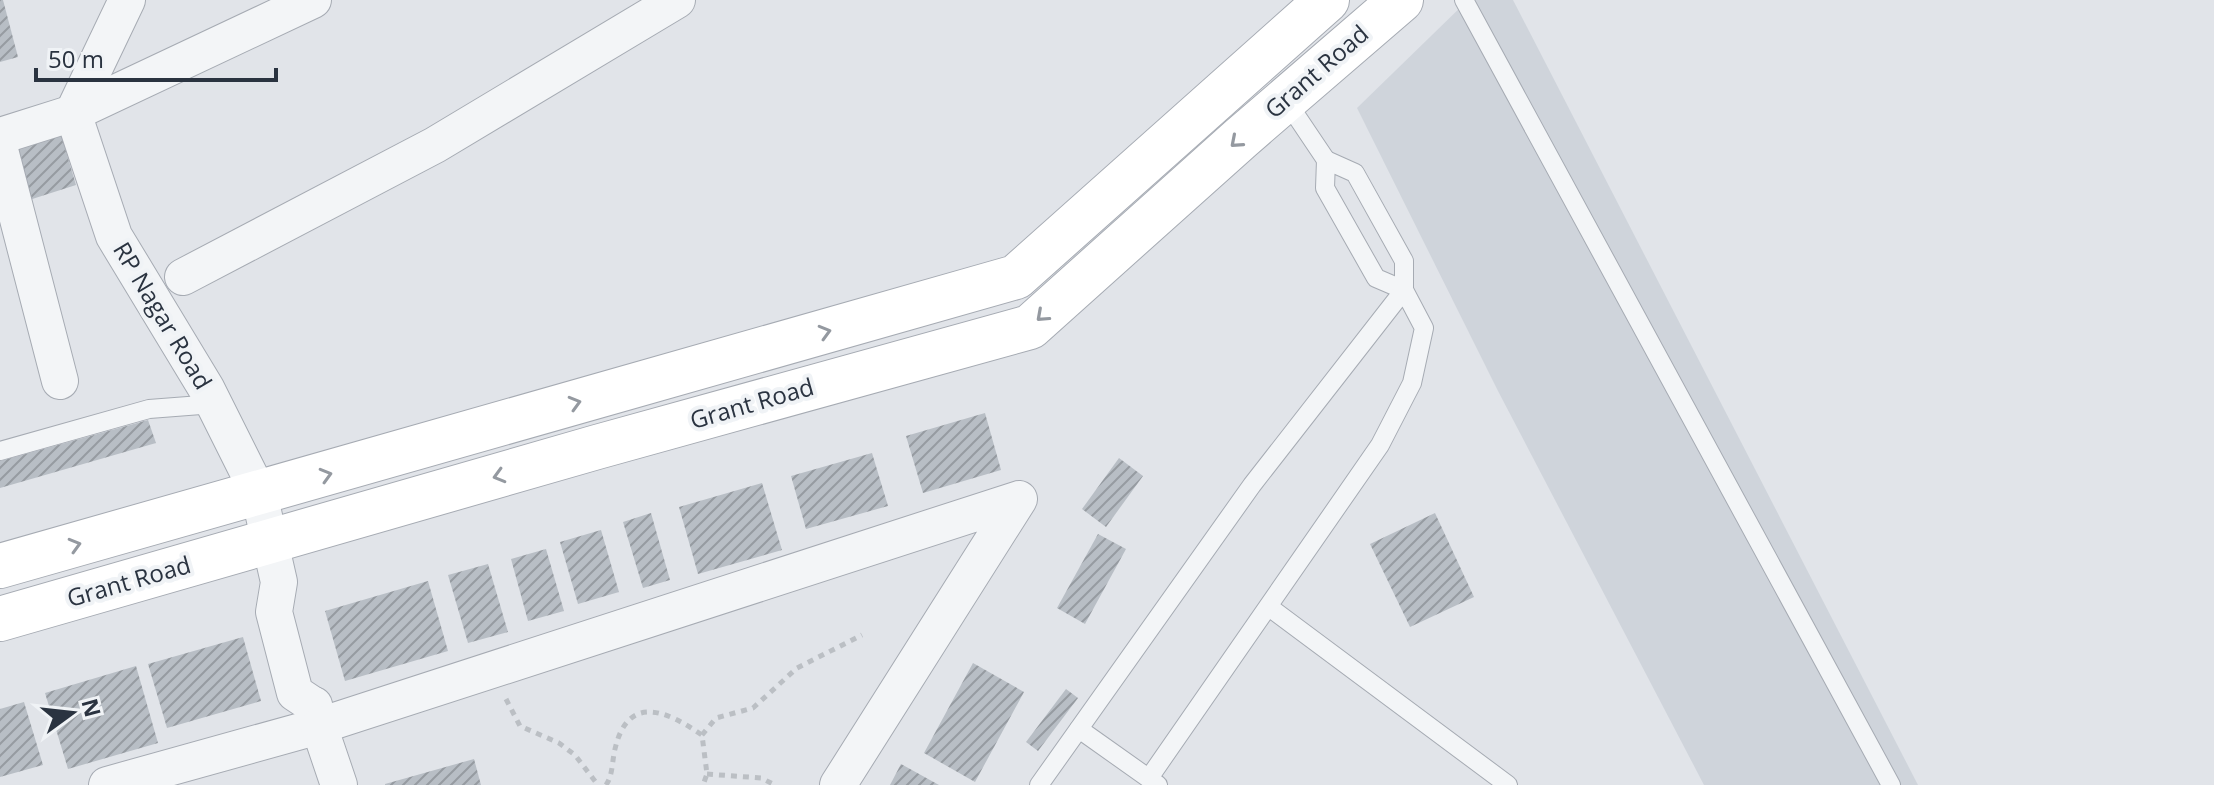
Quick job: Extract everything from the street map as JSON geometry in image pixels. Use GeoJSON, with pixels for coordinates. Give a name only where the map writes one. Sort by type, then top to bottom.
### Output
{"type":"FeatureCollection","features":[{"type":"Feature","properties":{"kind":"main road","name":"Grant Road"},"geometry":{"type":"LineString","coordinates":[[0,566],[1016,277],[1327,0]]}},
{"type":"Feature","properties":{"kind":"main road","name":"Grant Road"},"geometry":{"type":"LineString","coordinates":[[0,619],[275,562],[582,451],[1030,327],[1285,99],[1401,0]]}},
{"type":"Feature","properties":{"kind":"street"},"geometry":{"type":"LineString","coordinates":[[73,113],[127,0]]}},
{"type":"Feature","properties":{"kind":"street"},"geometry":{"type":"LineString","coordinates":[[0,136],[73,113],[313,0]]}},
{"type":"Feature","properties":{"kind":"street"},"geometry":{"type":"LineString","coordinates":[[183,277],[435,145],[677,0]]}},
{"type":"Feature","properties":{"kind":"street","name":"RP Nagar Road"},"geometry":{"type":"LineString","coordinates":[[73,113],[114,236],[214,404],[259,494],[275,562],[296,606],[320,688],[316,715]]}},
{"type":"Feature","properties":{"kind":"street"},"geometry":{"type":"LineString","coordinates":[[0,150],[60,381]]}},
{"type":"Feature","properties":{"kind":"street"},"geometry":{"type":"LineString","coordinates":[[107,785],[316,715],[490,670],[1019,499],[838,785]]}},
{"type":"Feature","properties":{"kind":"street"},"geometry":{"type":"LineString","coordinates":[[316,715],[339,785]]}},
{"type":"Feature","properties":{"kind":"lane"},"geometry":{"type":"LineString","coordinates":[[1464,0],[1891,785]]}},
{"type":"Feature","properties":{"kind":"lane"},"geometry":{"type":"LineString","coordinates":[[1079,729],[1153,782],[1380,445],[1412,383],[1424,328],[1404,290],[1404,261],[1355,173],[1326,160],[1285,99]]}},
{"type":"Feature","properties":{"kind":"lane"},"geometry":{"type":"LineString","coordinates":[[1326,160],[1325,188],[1376,278],[1404,290]]}},
{"type":"Feature","properties":{"kind":"lane"},"geometry":{"type":"LineString","coordinates":[[1039,785],[1252,485],[1404,290]]}},
{"type":"Feature","properties":{"kind":"lane"},"geometry":{"type":"LineString","coordinates":[[0,451],[149,409],[214,404]]}},
{"type":"Feature","properties":{"kind":"lane"},"geometry":{"type":"LineString","coordinates":[[1269,607],[1508,785]]}},
{"type":"Feature","properties":{"kind":"path"},"geometry":{"type":"LineString","coordinates":[[703,785],[707,774],[702,735],[716,718],[753,708],[797,668],[862,635]]}},
{"type":"Feature","properties":{"kind":"path"},"geometry":{"type":"LineString","coordinates":[[490,670],[520,726],[559,743],[575,755],[598,785]]}},
{"type":"Feature","properties":{"kind":"path"},"geometry":{"type":"LineString","coordinates":[[606,785],[619,734],[633,716],[659,712],[702,735]]}},
{"type":"Feature","properties":{"kind":"path"},"geometry":{"type":"LineString","coordinates":[[707,774],[761,778],[775,785]]}},
{"type":"Feature","properties":{"kind":"shaded area"},"geometry":{"type":"Polygon","coordinates":[[[1468,0],[1513,0],[1918,785],[1704,785],[1498,391],[1357,108],[1468,0]]]}},
{"type":"Feature","properties":{"kind":"building"},"geometry":{"type":"Polygon","coordinates":[[[0,0],[3,0],[18,57],[0,62],[0,0]]]}},
{"type":"Feature","properties":{"kind":"building"},"geometry":{"type":"Polygon","coordinates":[[[61,134],[76,185],[26,201],[10,149],[61,134]]]}},
{"type":"Feature","properties":{"kind":"building"},"geometry":{"type":"Polygon","coordinates":[[[985,413],[1001,470],[923,493],[906,436],[985,413]]]}},
{"type":"Feature","properties":{"kind":"building"},"geometry":{"type":"Polygon","coordinates":[[[148,420],[156,443],[0,488],[0,461],[148,420]]]}},
{"type":"Feature","properties":{"kind":"building"},"geometry":{"type":"Polygon","coordinates":[[[872,453],[888,506],[806,529],[791,476],[872,453]]]}},
{"type":"Feature","properties":{"kind":"building"},"geometry":{"type":"Polygon","coordinates":[[[1119,458],[1143,476],[1106,527],[1082,509],[1119,458]]]}},
{"type":"Feature","properties":{"kind":"building"},"geometry":{"type":"Polygon","coordinates":[[[762,483],[782,550],[698,574],[679,507],[762,483]]]}},
{"type":"Feature","properties":{"kind":"building"},"geometry":{"type":"Polygon","coordinates":[[[651,513],[670,580],[643,588],[623,522],[651,513]]]}},
{"type":"Feature","properties":{"kind":"building"},"geometry":{"type":"Polygon","coordinates":[[[1435,513],[1474,597],[1410,627],[1370,544],[1435,513]]]}},
{"type":"Feature","properties":{"kind":"building"},"geometry":{"type":"Polygon","coordinates":[[[601,530],[619,592],[578,604],[560,542],[601,530]]]}},
{"type":"Feature","properties":{"kind":"building"},"geometry":{"type":"Polygon","coordinates":[[[1098,534],[1126,549],[1085,624],[1057,608],[1098,534]]]}},
{"type":"Feature","properties":{"kind":"building"},"geometry":{"type":"Polygon","coordinates":[[[546,549],[564,611],[528,621],[511,559],[546,549]]]}},
{"type":"Feature","properties":{"kind":"building"},"geometry":{"type":"Polygon","coordinates":[[[488,564],[508,632],[468,643],[448,575],[488,564]]]}},
{"type":"Feature","properties":{"kind":"building"},"geometry":{"type":"Polygon","coordinates":[[[428,581],[448,651],[345,681],[325,611],[428,581]]]}},
{"type":"Feature","properties":{"kind":"building"},"geometry":{"type":"Polygon","coordinates":[[[243,637],[261,701],[167,728],[148,664],[243,637]]]}},
{"type":"Feature","properties":{"kind":"building"},"geometry":{"type":"Polygon","coordinates":[[[973,663],[1024,692],[975,782],[924,753],[973,663]]]}},
{"type":"Feature","properties":{"kind":"building"},"geometry":{"type":"Polygon","coordinates":[[[136,666],[158,743],[68,769],[45,693],[136,666]]]}},
{"type":"Feature","properties":{"kind":"building"},"geometry":{"type":"Polygon","coordinates":[[[1066,689],[1078,698],[1038,751],[1026,742],[1066,689]]]}},
{"type":"Feature","properties":{"kind":"building"},"geometry":{"type":"Polygon","coordinates":[[[24,702],[43,765],[0,777],[0,709],[24,702]]]}},
{"type":"Feature","properties":{"kind":"building"},"geometry":{"type":"Polygon","coordinates":[[[474,759],[481,785],[385,785],[385,784],[474,759]]]}},
{"type":"Feature","properties":{"kind":"building"},"geometry":{"type":"Polygon","coordinates":[[[901,764],[939,785],[890,785],[901,764]]]}}]}
